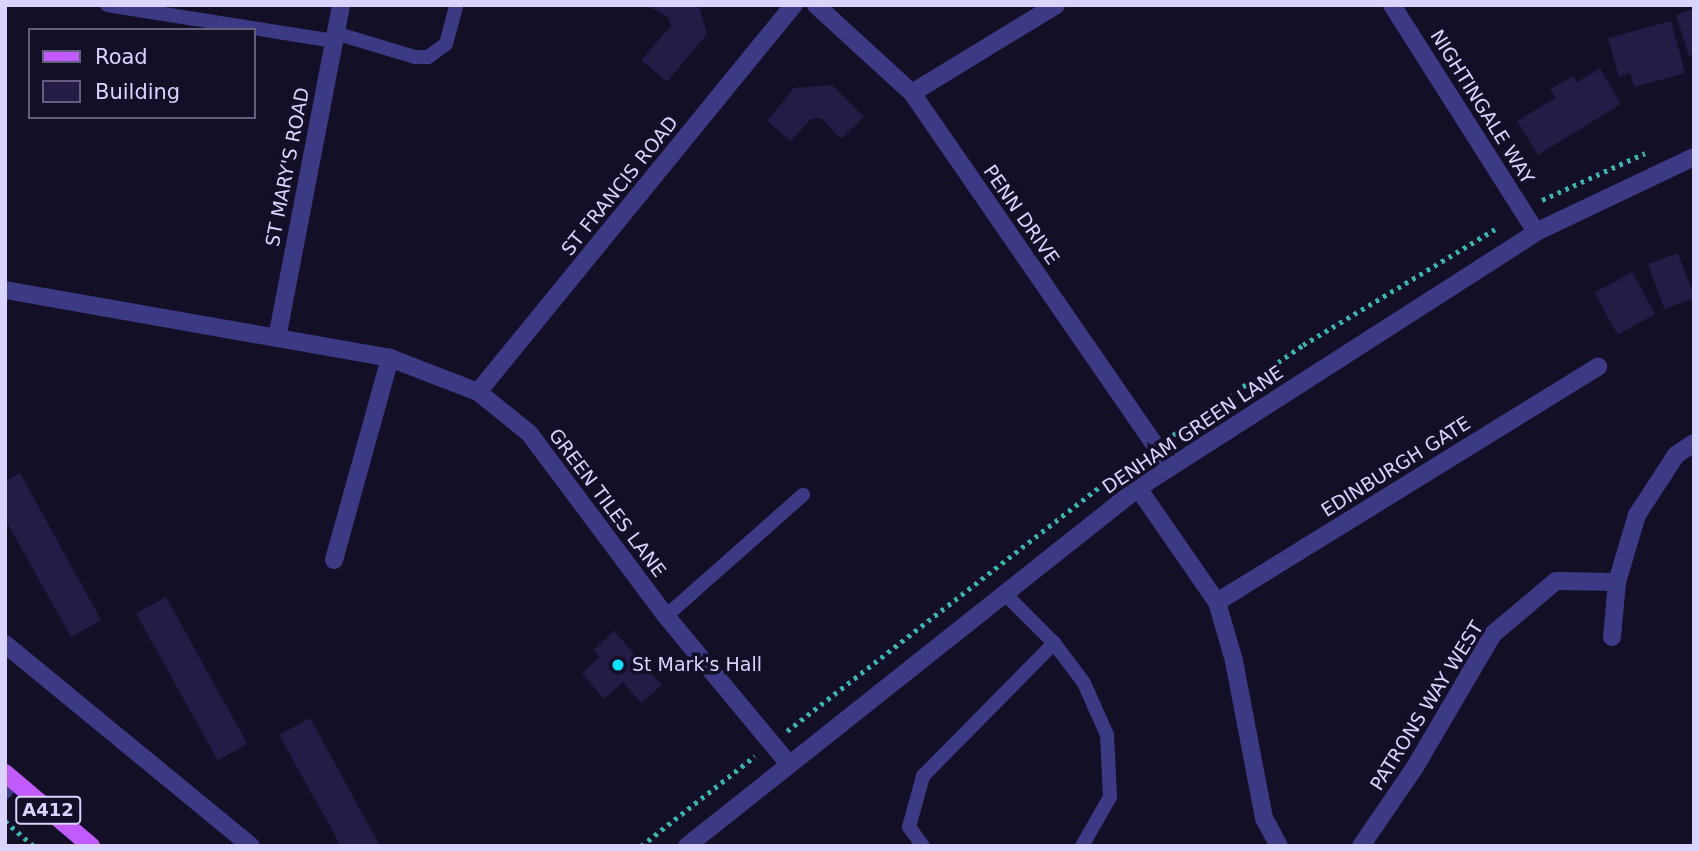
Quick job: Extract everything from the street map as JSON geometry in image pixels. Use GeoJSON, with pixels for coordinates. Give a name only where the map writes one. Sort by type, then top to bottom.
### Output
{"type":"FeatureCollection","features":[{"type":"Feature","properties":{"kind":"main road","name":"A412"},"geometry":{"type":"LineString","coordinates":[[8,782],[91,846]]}},
{"type":"Feature","properties":{"kind":"street","name":"ST MARY'S ROAD"},"geometry":{"type":"LineString","coordinates":[[277,338],[341,5]]}},
{"type":"Feature","properties":{"kind":"street","name":"ST FRANCIS ROAD"},"geometry":{"type":"LineString","coordinates":[[478,393],[793,5]]}},
{"type":"Feature","properties":{"kind":"street","name":"PENN DRIVE"},"geometry":{"type":"LineString","coordinates":[[816,5],[912,93],[1170,467]]}},
{"type":"Feature","properties":{"kind":"street"},"geometry":{"type":"LineString","coordinates":[[912,93],[1056,5]]}},
{"type":"Feature","properties":{"kind":"street","name":"NIGHTINGALE WAY"},"geometry":{"type":"LineString","coordinates":[[1392,5],[1536,232]]}},
{"type":"Feature","properties":{"kind":"street","name":"DENHAM GREEN LANE"},"geometry":{"type":"LineString","coordinates":[[687,846],[788,763],[1007,596],[1138,488],[1536,232],[1694,157]]}},
{"type":"Feature","properties":{"kind":"street","name":"GREEN TILES LANE"},"geometry":{"type":"LineString","coordinates":[[5,290],[390,358],[478,393],[529,433],[666,616],[788,763]]}},
{"type":"Feature","properties":{"kind":"street"},"geometry":{"type":"LineString","coordinates":[[334,560],[390,358]]}},
{"type":"Feature","properties":{"kind":"street","name":"EDINBURGH GATE"},"geometry":{"type":"LineString","coordinates":[[1217,602],[1598,368]]}},
{"type":"Feature","properties":{"kind":"street"},"geometry":{"type":"LineString","coordinates":[[1612,637],[1616,582],[1637,515],[1676,454],[1694,443]]}},
{"type":"Feature","properties":{"kind":"street"},"geometry":{"type":"LineString","coordinates":[[1138,488],[1217,602],[1234,661],[1264,818],[1279,846]]}},
{"type":"Feature","properties":{"kind":"street","name":"PATRONS WAY WEST"},"geometry":{"type":"LineString","coordinates":[[1360,846],[1415,767],[1493,634],[1556,581],[1616,582]]}},
{"type":"Feature","properties":{"kind":"street"},"geometry":{"type":"LineString","coordinates":[[5,644],[250,846]]}},
{"type":"Feature","properties":{"kind":"lane"},"geometry":{"type":"LineString","coordinates":[[107,5],[334,37],[415,57],[428,57],[446,44],[456,6]]}},
{"type":"Feature","properties":{"kind":"lane"},"geometry":{"type":"LineString","coordinates":[[666,616],[803,495]]}},
{"type":"Feature","properties":{"kind":"lane"},"geometry":{"type":"LineString","coordinates":[[1007,596],[1054,643],[1084,683],[1107,735],[1110,797],[1082,846]]}},
{"type":"Feature","properties":{"kind":"lane"},"geometry":{"type":"LineString","coordinates":[[923,846],[909,827],[923,776],[1054,643]]}},
{"type":"Feature","properties":{"kind":"path"},"geometry":{"type":"LineString","coordinates":[[5,821],[34,846]]}},
{"type":"Feature","properties":{"kind":"building"},"geometry":{"type":"Polygon","coordinates":[[[645,5],[699,5],[707,34],[667,82],[641,60],[671,26],[668,17],[645,5]]]}},
{"type":"Feature","properties":{"kind":"building"},"geometry":{"type":"Polygon","coordinates":[[[1694,9],[1694,54],[1689,56],[1676,15],[1694,9]]]}},
{"type":"Feature","properties":{"kind":"building"},"geometry":{"type":"Polygon","coordinates":[[[1671,21],[1685,73],[1634,87],[1630,73],[1619,77],[1608,38],[1671,21]]]}},
{"type":"Feature","properties":{"kind":"building"},"geometry":{"type":"Polygon","coordinates":[[[1600,68],[1621,104],[1538,155],[1517,121],[1556,98],[1550,89],[1574,76],[1577,82],[1600,68]]]}},
{"type":"Feature","properties":{"kind":"building"},"geometry":{"type":"Polygon","coordinates":[[[832,85],[864,117],[841,139],[821,118],[811,119],[791,141],[767,121],[794,88],[832,85]]]}},
{"type":"Feature","properties":{"kind":"building"},"geometry":{"type":"Polygon","coordinates":[[[1678,253],[1694,298],[1664,309],[1648,264],[1678,253]]]}},
{"type":"Feature","properties":{"kind":"building"},"geometry":{"type":"Polygon","coordinates":[[[1632,272],[1655,314],[1618,335],[1594,293],[1632,272]]]}},
{"type":"Feature","properties":{"kind":"building"},"geometry":{"type":"Polygon","coordinates":[[[20,473],[101,620],[71,637],[5,519],[5,481],[20,473]]]}},
{"type":"Feature","properties":{"kind":"building"},"geometry":{"type":"Polygon","coordinates":[[[166,597],[247,744],[218,760],[136,613],[166,597]]]}},
{"type":"Feature","properties":{"kind":"building","name":"St Mark's Hall"},"geometry":{"type":"Polygon","coordinates":[[[614,631],[662,685],[641,703],[623,682],[604,699],[582,673],[600,657],[593,650],[614,631]]]}},
{"type":"Feature","properties":{"kind":"building"},"geometry":{"type":"Polygon","coordinates":[[[310,718],[380,846],[341,846],[279,735],[310,718]]]}},
{"type":"Feature","properties":{"kind":"place","name":"St Mark's Hall"},"geometry":{"type":"Point","coordinates":[618,665]}}]}
